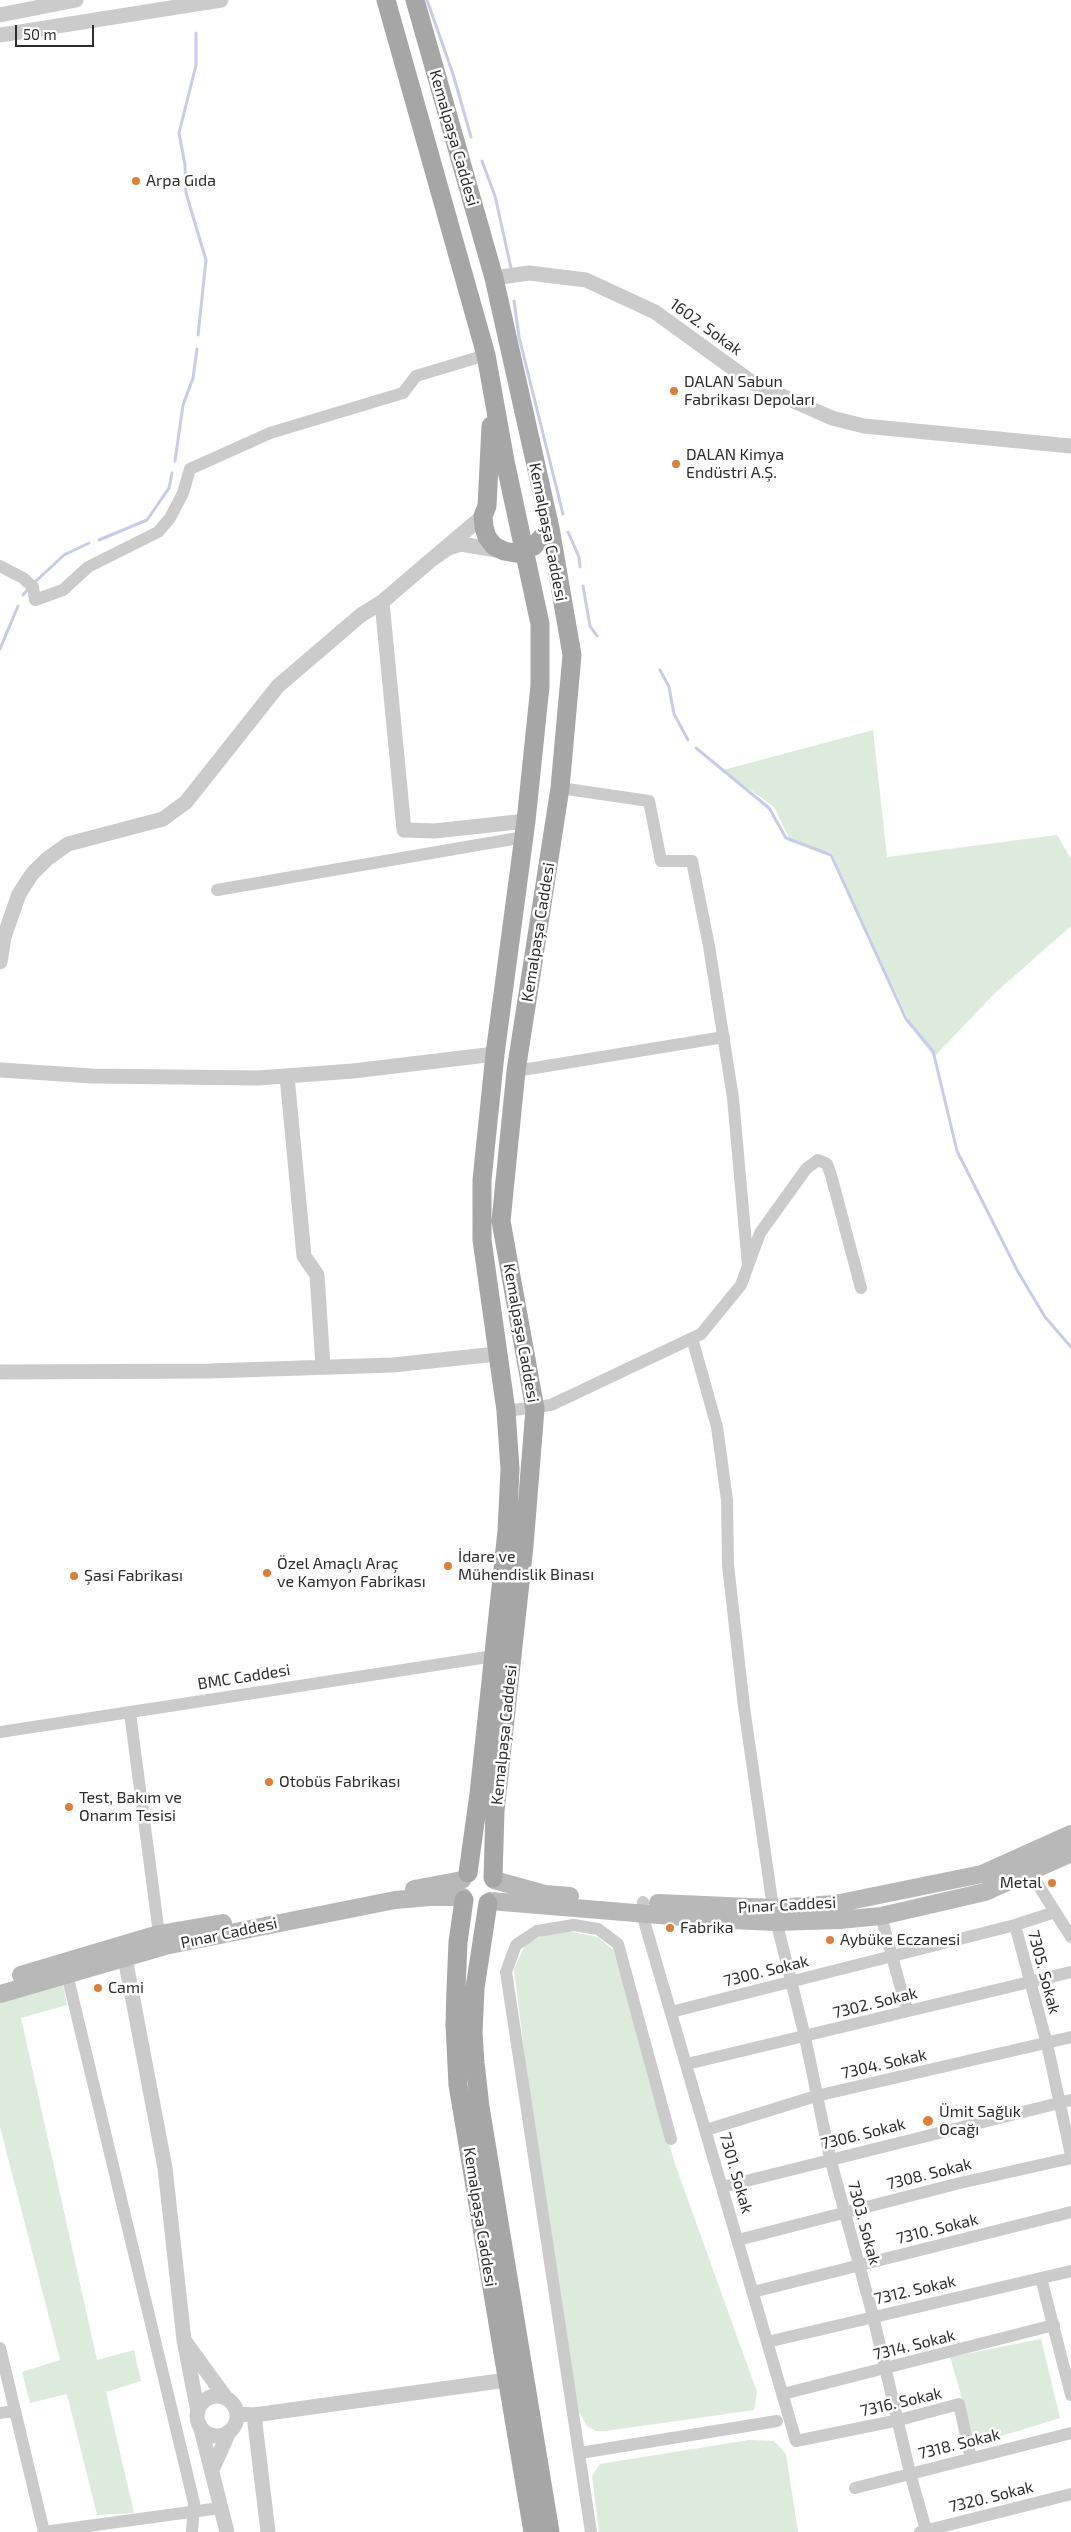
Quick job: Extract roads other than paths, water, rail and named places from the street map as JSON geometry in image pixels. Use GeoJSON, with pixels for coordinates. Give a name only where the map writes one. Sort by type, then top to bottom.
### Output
{"type":"FeatureCollection","features":[{"type":"Feature","properties":{"kind":"main road","name":"Kemalpaşa Caddesi"},"geometry":{"type":"LineString","coordinates":[[386,0],[486,355],[540,624],[540,686],[525,829],[494,1054],[482,1180],[482,1240],[506,1411],[510,1469],[507,1532],[479,1794],[464,1887],[458,1942],[455,2024],[458,2085],[533,2532]]}},
{"type":"Feature","properties":{"kind":"main road","name":"Kemalpaşa Caddesi"},"geometry":{"type":"LineString","coordinates":[[415,0],[494,278],[548,520],[572,655],[560,788],[516,1071],[501,1221],[535,1409],[524,1546],[496,1811],[494,1879],[496,1892],[489,1902],[475,1988],[473,2033],[480,2107],[550,2532]]}},
{"type":"Feature","properties":{"kind":"main road"},"geometry":{"type":"LineString","coordinates":[[485,511],[502,492],[512,489],[523,490],[532,494],[540,502],[548,520],[534,546],[526,551],[515,553],[504,551],[494,546],[487,537],[484,527],[492,392]]}},
{"type":"Feature","properties":{"kind":"main road","name":"Pınar Caddesi"},"geometry":{"type":"LineString","coordinates":[[774,1915],[982,1874],[1071,1834]]}},
{"type":"Feature","properties":{"kind":"main road","name":"Pınar Caddesi"},"geometry":{"type":"LineString","coordinates":[[494,1879],[546,1894],[642,1908],[774,1915],[881,1916],[985,1892],[1071,1853]]}},
{"type":"Feature","properties":{"kind":"main road"},"geometry":{"type":"LineString","coordinates":[[494,1879],[482,1870],[464,1887],[476,1906],[489,1902],[569,1907],[642,1908]]}},
{"type":"Feature","properties":{"kind":"main road","name":"Pınar Caddesi"},"geometry":{"type":"LineString","coordinates":[[0,1982],[159,1934],[464,1887]]}},
{"type":"Feature","properties":{"kind":"main road","name":"Pınar Caddesi"},"geometry":{"type":"LineString","coordinates":[[0,1994],[165,1946],[395,1900],[430,1897],[464,1887]]}},
{"type":"Feature","properties":{"kind":"street"},"geometry":{"type":"LineString","coordinates":[[0,15],[76,0]]}},
{"type":"Feature","properties":{"kind":"street"},"geometry":{"type":"LineString","coordinates":[[0,35],[221,0]]}},
{"type":"Feature","properties":{"kind":"street","name":"1602. Sokak"},"geometry":{"type":"LineString","coordinates":[[494,278],[529,273],[586,280],[655,312],[753,383],[832,418],[864,426],[1071,446]]}},
{"type":"Feature","properties":{"kind":"street"},"geometry":{"type":"LineString","coordinates":[[0,566],[23,578],[33,588],[36,600],[63,590],[88,567],[158,532],[170,518],[183,493],[190,469],[270,433],[403,393],[416,376],[486,355]]}},
{"type":"Feature","properties":{"kind":"street"},"geometry":{"type":"LineString","coordinates":[[0,962],[4,937],[18,894],[32,874],[47,859],[68,844],[163,819],[186,802],[278,686],[361,615],[382,602],[485,511]]}},
{"type":"Feature","properties":{"kind":"street"},"geometry":{"type":"LineString","coordinates":[[431,560],[448,548],[461,544],[504,551]]}},
{"type":"Feature","properties":{"kind":"street"},"geometry":{"type":"LineString","coordinates":[[382,602],[404,830],[525,829]]}},
{"type":"Feature","properties":{"kind":"street"},"geometry":{"type":"LineString","coordinates":[[560,788],[649,801],[661,861],[692,861],[724,1037],[733,1098],[748,1266]]}},
{"type":"Feature","properties":{"kind":"street"},"geometry":{"type":"LineString","coordinates":[[217,890],[525,829]]}},
{"type":"Feature","properties":{"kind":"street"},"geometry":{"type":"LineString","coordinates":[[516,1071],[724,1037]]}},
{"type":"Feature","properties":{"kind":"street"},"geometry":{"type":"LineString","coordinates":[[0,1070],[92,1076],[258,1078],[353,1071],[494,1054]]}},
{"type":"Feature","properties":{"kind":"street"},"geometry":{"type":"LineString","coordinates":[[286,1076],[304,1256],[317,1275],[323,1367]]}},
{"type":"Feature","properties":{"kind":"street"},"geometry":{"type":"LineString","coordinates":[[506,1411],[535,1409],[551,1405],[701,1334],[741,1285],[760,1233],[806,1169],[818,1160],[827,1164],[832,1175],[861,1288]]}},
{"type":"Feature","properties":{"kind":"street","name":"7303. Sokak"},"geometry":{"type":"LineString","coordinates":[[692,1338],[717,1427],[727,1500],[728,1565],[744,1707],[774,1915],[805,2037],[830,2158],[899,2420],[923,2531]]}},
{"type":"Feature","properties":{"kind":"street"},"geometry":{"type":"LineString","coordinates":[[0,1372],[124,1372],[393,1365],[497,1354]]}},
{"type":"Feature","properties":{"kind":"street","name":"BMC Caddesi"},"geometry":{"type":"LineString","coordinates":[[0,1732],[494,1656]]}},
{"type":"Feature","properties":{"kind":"street"},"geometry":{"type":"LineString","coordinates":[[130,1713],[159,1934]]}},
{"type":"Feature","properties":{"kind":"street"},"geometry":{"type":"LineString","coordinates":[[1030,1872],[1071,1936]]}},
{"type":"Feature","properties":{"kind":"street","name":"7301. Sokak"},"geometry":{"type":"LineString","coordinates":[[642,1908],[796,2441]]}},
{"type":"Feature","properties":{"kind":"street","name":"7305. Sokak"},"geometry":{"type":"LineString","coordinates":[[1055,1912],[1015,1925],[1029,1983],[1065,2102],[1071,2157]]}},
{"type":"Feature","properties":{"kind":"street"},"geometry":{"type":"LineString","coordinates":[[881,1916],[907,2011]]}},
{"type":"Feature","properties":{"kind":"street"},"geometry":{"type":"LineString","coordinates":[[591,2532],[506,1972],[516,1945],[537,1931],[574,1925],[598,1929],[618,1944],[671,2139]]}},
{"type":"Feature","properties":{"kind":"street","name":"7300. Sokak"},"geometry":{"type":"LineString","coordinates":[[671,2012],[1015,1925]]}},
{"type":"Feature","properties":{"kind":"street"},"geometry":{"type":"LineString","coordinates":[[125,1958],[164,2168],[184,2340],[199,2418],[227,2532]]}},
{"type":"Feature","properties":{"kind":"street","name":"7302. Sokak"},"geometry":{"type":"LineString","coordinates":[[687,2064],[1071,1972]]}},
{"type":"Feature","properties":{"kind":"street"},"geometry":{"type":"LineString","coordinates":[[67,1974],[195,2511],[192,2532]]}},
{"type":"Feature","properties":{"kind":"street","name":"7304. Sokak"},"geometry":{"type":"LineString","coordinates":[[706,2130],[816,2096],[1071,2037]]}},
{"type":"Feature","properties":{"kind":"street","name":"7306. Sokak"},"geometry":{"type":"LineString","coordinates":[[722,2187],[830,2158],[1065,2102]]}},
{"type":"Feature","properties":{"kind":"street","name":"7308. Sokak"},"geometry":{"type":"LineString","coordinates":[[738,2240],[1071,2157]]}},
{"type":"Feature","properties":{"kind":"street","name":"7310. Sokak"},"geometry":{"type":"LineString","coordinates":[[753,2292],[1071,2212]]}},
{"type":"Feature","properties":{"kind":"street","name":"7312. Sokak"},"geometry":{"type":"LineString","coordinates":[[767,2342],[1071,2270]]}},
{"type":"Feature","properties":{"kind":"street"},"geometry":{"type":"LineString","coordinates":[[1041,2278],[1070,2381],[1071,2394]]}},
{"type":"Feature","properties":{"kind":"street","name":"7314. Sokak"},"geometry":{"type":"LineString","coordinates":[[783,2394],[1054,2325]]}},
{"type":"Feature","properties":{"kind":"street"},"geometry":{"type":"LineString","coordinates":[[184,2340],[235,2408],[237,2414],[236,2421],[228,2432],[212,2470]]}},
{"type":"Feature","properties":{"kind":"street"},"geometry":{"type":"LineString","coordinates":[[0,2348],[44,2532],[220,2508]]}},
{"type":"Feature","properties":{"kind":"street"},"geometry":{"type":"LineString","coordinates":[[237,2414],[254,2415],[507,2380]]}},
{"type":"Feature","properties":{"kind":"street"},"geometry":{"type":"LineString","coordinates":[[226,2398],[214,2396],[208,2398],[200,2406],[199,2418],[209,2434],[216,2436],[228,2432]]}},
{"type":"Feature","properties":{"kind":"street","name":"7316. Sokak"},"geometry":{"type":"LineString","coordinates":[[796,2441],[899,2420],[959,2404],[971,2458]]}},
{"type":"Feature","properties":{"kind":"street"},"geometry":{"type":"LineString","coordinates":[[0,2413],[15,2411]]}},
{"type":"Feature","properties":{"kind":"street"},"geometry":{"type":"LineString","coordinates":[[254,2415],[268,2532]]}},
{"type":"Feature","properties":{"kind":"street"},"geometry":{"type":"LineString","coordinates":[[580,2454],[777,2421]]}},
{"type":"Feature","properties":{"kind":"street","name":"7318. Sokak"},"geometry":{"type":"LineString","coordinates":[[855,2488],[1071,2433]]}},
{"type":"Feature","properties":{"kind":"street","name":"7320. Sokak"},"geometry":{"type":"LineString","coordinates":[[923,2531],[972,2526],[1071,2494]]}},
{"type":"Feature","properties":{"kind":"waterway"},"geometry":{"type":"LineString","coordinates":[[427,0],[453,74],[471,137]]}},
{"type":"Feature","properties":{"kind":"waterway"},"geometry":{"type":"LineString","coordinates":[[196,33],[196,65],[179,133],[185,165],[186,193],[206,260],[198,335]]}},
{"type":"Feature","properties":{"kind":"waterway"},"geometry":{"type":"LineString","coordinates":[[482,161],[495,196],[511,268]]}},
{"type":"Feature","properties":{"kind":"waterway"},"geometry":{"type":"LineString","coordinates":[[514,301],[519,337],[563,514]]}},
{"type":"Feature","properties":{"kind":"waterway"},"geometry":{"type":"LineString","coordinates":[[175,461],[183,405],[193,378],[197,349]]}},
{"type":"Feature","properties":{"kind":"waterway"},"geometry":{"type":"LineString","coordinates":[[99,540],[147,520],[169,488],[172,473]]}},
{"type":"Feature","properties":{"kind":"waterway"},"geometry":{"type":"LineString","coordinates":[[568,532],[579,557],[580,567]]}},
{"type":"Feature","properties":{"kind":"waterway"},"geometry":{"type":"LineString","coordinates":[[36,581],[64,555],[89,543]]}},
{"type":"Feature","properties":{"kind":"waterway"},"geometry":{"type":"LineString","coordinates":[[583,586],[590,626],[597,636]]}},
{"type":"Feature","properties":{"kind":"waterway"},"geometry":{"type":"LineString","coordinates":[[23,595],[29,588]]}},
{"type":"Feature","properties":{"kind":"waterway"},"geometry":{"type":"LineString","coordinates":[[0,649],[18,606]]}},
{"type":"Feature","properties":{"kind":"waterway"},"geometry":{"type":"LineString","coordinates":[[660,670],[669,687],[674,714],[688,740]]}},
{"type":"Feature","properties":{"kind":"waterway"},"geometry":{"type":"LineString","coordinates":[[696,748],[769,808],[786,838],[831,855],[906,1019],[933,1051],[957,1151],[1017,1270],[1045,1317],[1071,1347]]}},
{"type":"Feature","properties":{"kind":"place","name":"Arpa Gıda"},"geometry":{"type":"Point","coordinates":[136,181]}},
{"type":"Feature","properties":{"kind":"place","name":"DALAN Sabun Fabrikası Depoları"},"geometry":{"type":"Point","coordinates":[674,391]}},
{"type":"Feature","properties":{"kind":"place","name":"DALAN Kimya Endüstri A.Ş."},"geometry":{"type":"Point","coordinates":[676,464]}},
{"type":"Feature","properties":{"kind":"place","name":"İdare ve Mühendislik Binası"},"geometry":{"type":"Point","coordinates":[448,1566]}},
{"type":"Feature","properties":{"kind":"place","name":"Özel Amaçlı Araç ve Kamyon Fabrikası"},"geometry":{"type":"Point","coordinates":[267,1573]}},
{"type":"Feature","properties":{"kind":"place","name":"Şasi Fabrikası"},"geometry":{"type":"Point","coordinates":[74,1576]}},
{"type":"Feature","properties":{"kind":"place","name":"Otobüs Fabrikası"},"geometry":{"type":"Point","coordinates":[269,1782]}},
{"type":"Feature","properties":{"kind":"place","name":"Test, Bakım ve Onarım Tesisi"},"geometry":{"type":"Point","coordinates":[69,1807]}},
{"type":"Feature","properties":{"kind":"place","name":"Metal"},"geometry":{"type":"Point","coordinates":[1052,1883]}},
{"type":"Feature","properties":{"kind":"place","name":"Fabrika"},"geometry":{"type":"Point","coordinates":[670,1928]}},
{"type":"Feature","properties":{"kind":"place","name":"Aybüke Eczanesi"},"geometry":{"type":"Point","coordinates":[830,1940]}},
{"type":"Feature","properties":{"kind":"place","name":"Cami"},"geometry":{"type":"Point","coordinates":[98,1988]}},
{"type":"Feature","properties":{"kind":"place","name":"Ümit Sağlık Ocağı"},"geometry":{"type":"Point","coordinates":[928,2121]}}]}
